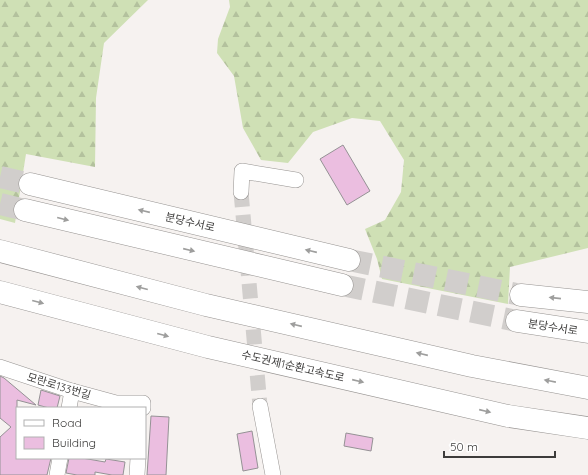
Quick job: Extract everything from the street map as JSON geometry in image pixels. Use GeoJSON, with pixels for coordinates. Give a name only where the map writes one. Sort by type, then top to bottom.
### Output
{"type":"FeatureCollection","features":[{"type":"Feature","properties":{"kind":"highway","name":"분당수서로"},"geometry":{"type":"LineString","coordinates":[[30,184],[349,260]]}},
{"type":"Feature","properties":{"kind":"highway"},"geometry":{"type":"LineString","coordinates":[[25,210],[342,285]]}},
{"type":"Feature","properties":{"kind":"highway"},"geometry":{"type":"LineString","coordinates":[[0,251],[214,306],[472,366],[588,388]]}},
{"type":"Feature","properties":{"kind":"highway","name":"수도권제1순환고속도로"},"geometry":{"type":"LineString","coordinates":[[0,292],[208,347],[508,416],[588,428]]}},
{"type":"Feature","properties":{"kind":"highway"},"geometry":{"type":"LineString","coordinates":[[521,295],[588,302]]}},
{"type":"Feature","properties":{"kind":"highway","name":"분당수서로"},"geometry":{"type":"LineString","coordinates":[[517,321],[588,332]]}},
{"type":"Feature","properties":{"kind":"street"},"geometry":{"type":"LineString","coordinates":[[241,192],[242,171],[296,180]]}},
{"type":"Feature","properties":{"kind":"street","name":"모란로133번길"},"geometry":{"type":"LineString","coordinates":[[0,367],[72,391],[116,403],[143,405]]}},
{"type":"Feature","properties":{"kind":"street"},"geometry":{"type":"LineString","coordinates":[[69,407],[72,391]]}},
{"type":"Feature","properties":{"kind":"street"},"geometry":{"type":"LineString","coordinates":[[260,406],[273,475]]}},
{"type":"Feature","properties":{"kind":"street"},"geometry":{"type":"LineString","coordinates":[[57,475],[60,459]]}},
{"type":"Feature","properties":{"kind":"street"},"geometry":{"type":"LineString","coordinates":[[136,475],[138,459]]}},
{"type":"Feature","properties":{"kind":"green space"},"geometry":{"type":"Polygon","coordinates":[[[0,0],[148,0],[104,43],[96,98],[95,167],[26,154],[15,223],[0,219],[0,0]]]}},
{"type":"Feature","properties":{"kind":"green space"},"geometry":{"type":"Polygon","coordinates":[[[229,0],[588,0],[588,248],[510,267],[508,304],[382,279],[377,259],[365,229],[385,220],[401,192],[404,160],[380,121],[352,118],[313,132],[288,163],[261,160],[243,128],[234,76],[217,53],[218,39],[230,7],[229,0]]]}},
{"type":"Feature","properties":{"kind":"building"},"geometry":{"type":"Polygon","coordinates":[[[343,145],[370,191],[347,205],[320,159],[343,145]]]}},
{"type":"Feature","properties":{"kind":"building"},"geometry":{"type":"Polygon","coordinates":[[[0,376],[36,405],[17,400],[16,459],[51,459],[47,475],[0,475],[0,437],[11,427],[0,418],[0,376]]]}},
{"type":"Feature","properties":{"kind":"building"},"geometry":{"type":"Polygon","coordinates":[[[41,390],[60,396],[57,407],[45,407],[38,405],[41,390]]]}},
{"type":"Feature","properties":{"kind":"building"},"geometry":{"type":"Polygon","coordinates":[[[151,416],[169,417],[166,475],[147,475],[151,416]]]}},
{"type":"Feature","properties":{"kind":"building"},"geometry":{"type":"Polygon","coordinates":[[[252,431],[258,468],[243,471],[237,434],[252,431]]]}},
{"type":"Feature","properties":{"kind":"building"},"geometry":{"type":"Polygon","coordinates":[[[346,433],[373,438],[371,451],[344,446],[346,433]]]}},
{"type":"Feature","properties":{"kind":"building"},"geometry":{"type":"Polygon","coordinates":[[[69,459],[88,459],[105,462],[106,459],[125,462],[123,475],[95,472],[95,475],[77,475],[66,473],[69,459]]]}},
{"type":"Feature","properties":{"kind":"tunnel"},"geometry":{"type":"LineString","coordinates":[[0,177],[30,184]]}},
{"type":"Feature","properties":{"kind":"tunnel"},"geometry":{"type":"LineString","coordinates":[[241,192],[260,406]]}},
{"type":"Feature","properties":{"kind":"tunnel"},"geometry":{"type":"LineString","coordinates":[[0,204],[25,210]]}},
{"type":"Feature","properties":{"kind":"tunnel"},"geometry":{"type":"LineString","coordinates":[[349,260],[521,295]]}},
{"type":"Feature","properties":{"kind":"tunnel"},"geometry":{"type":"LineString","coordinates":[[342,285],[517,321]]}}]}
